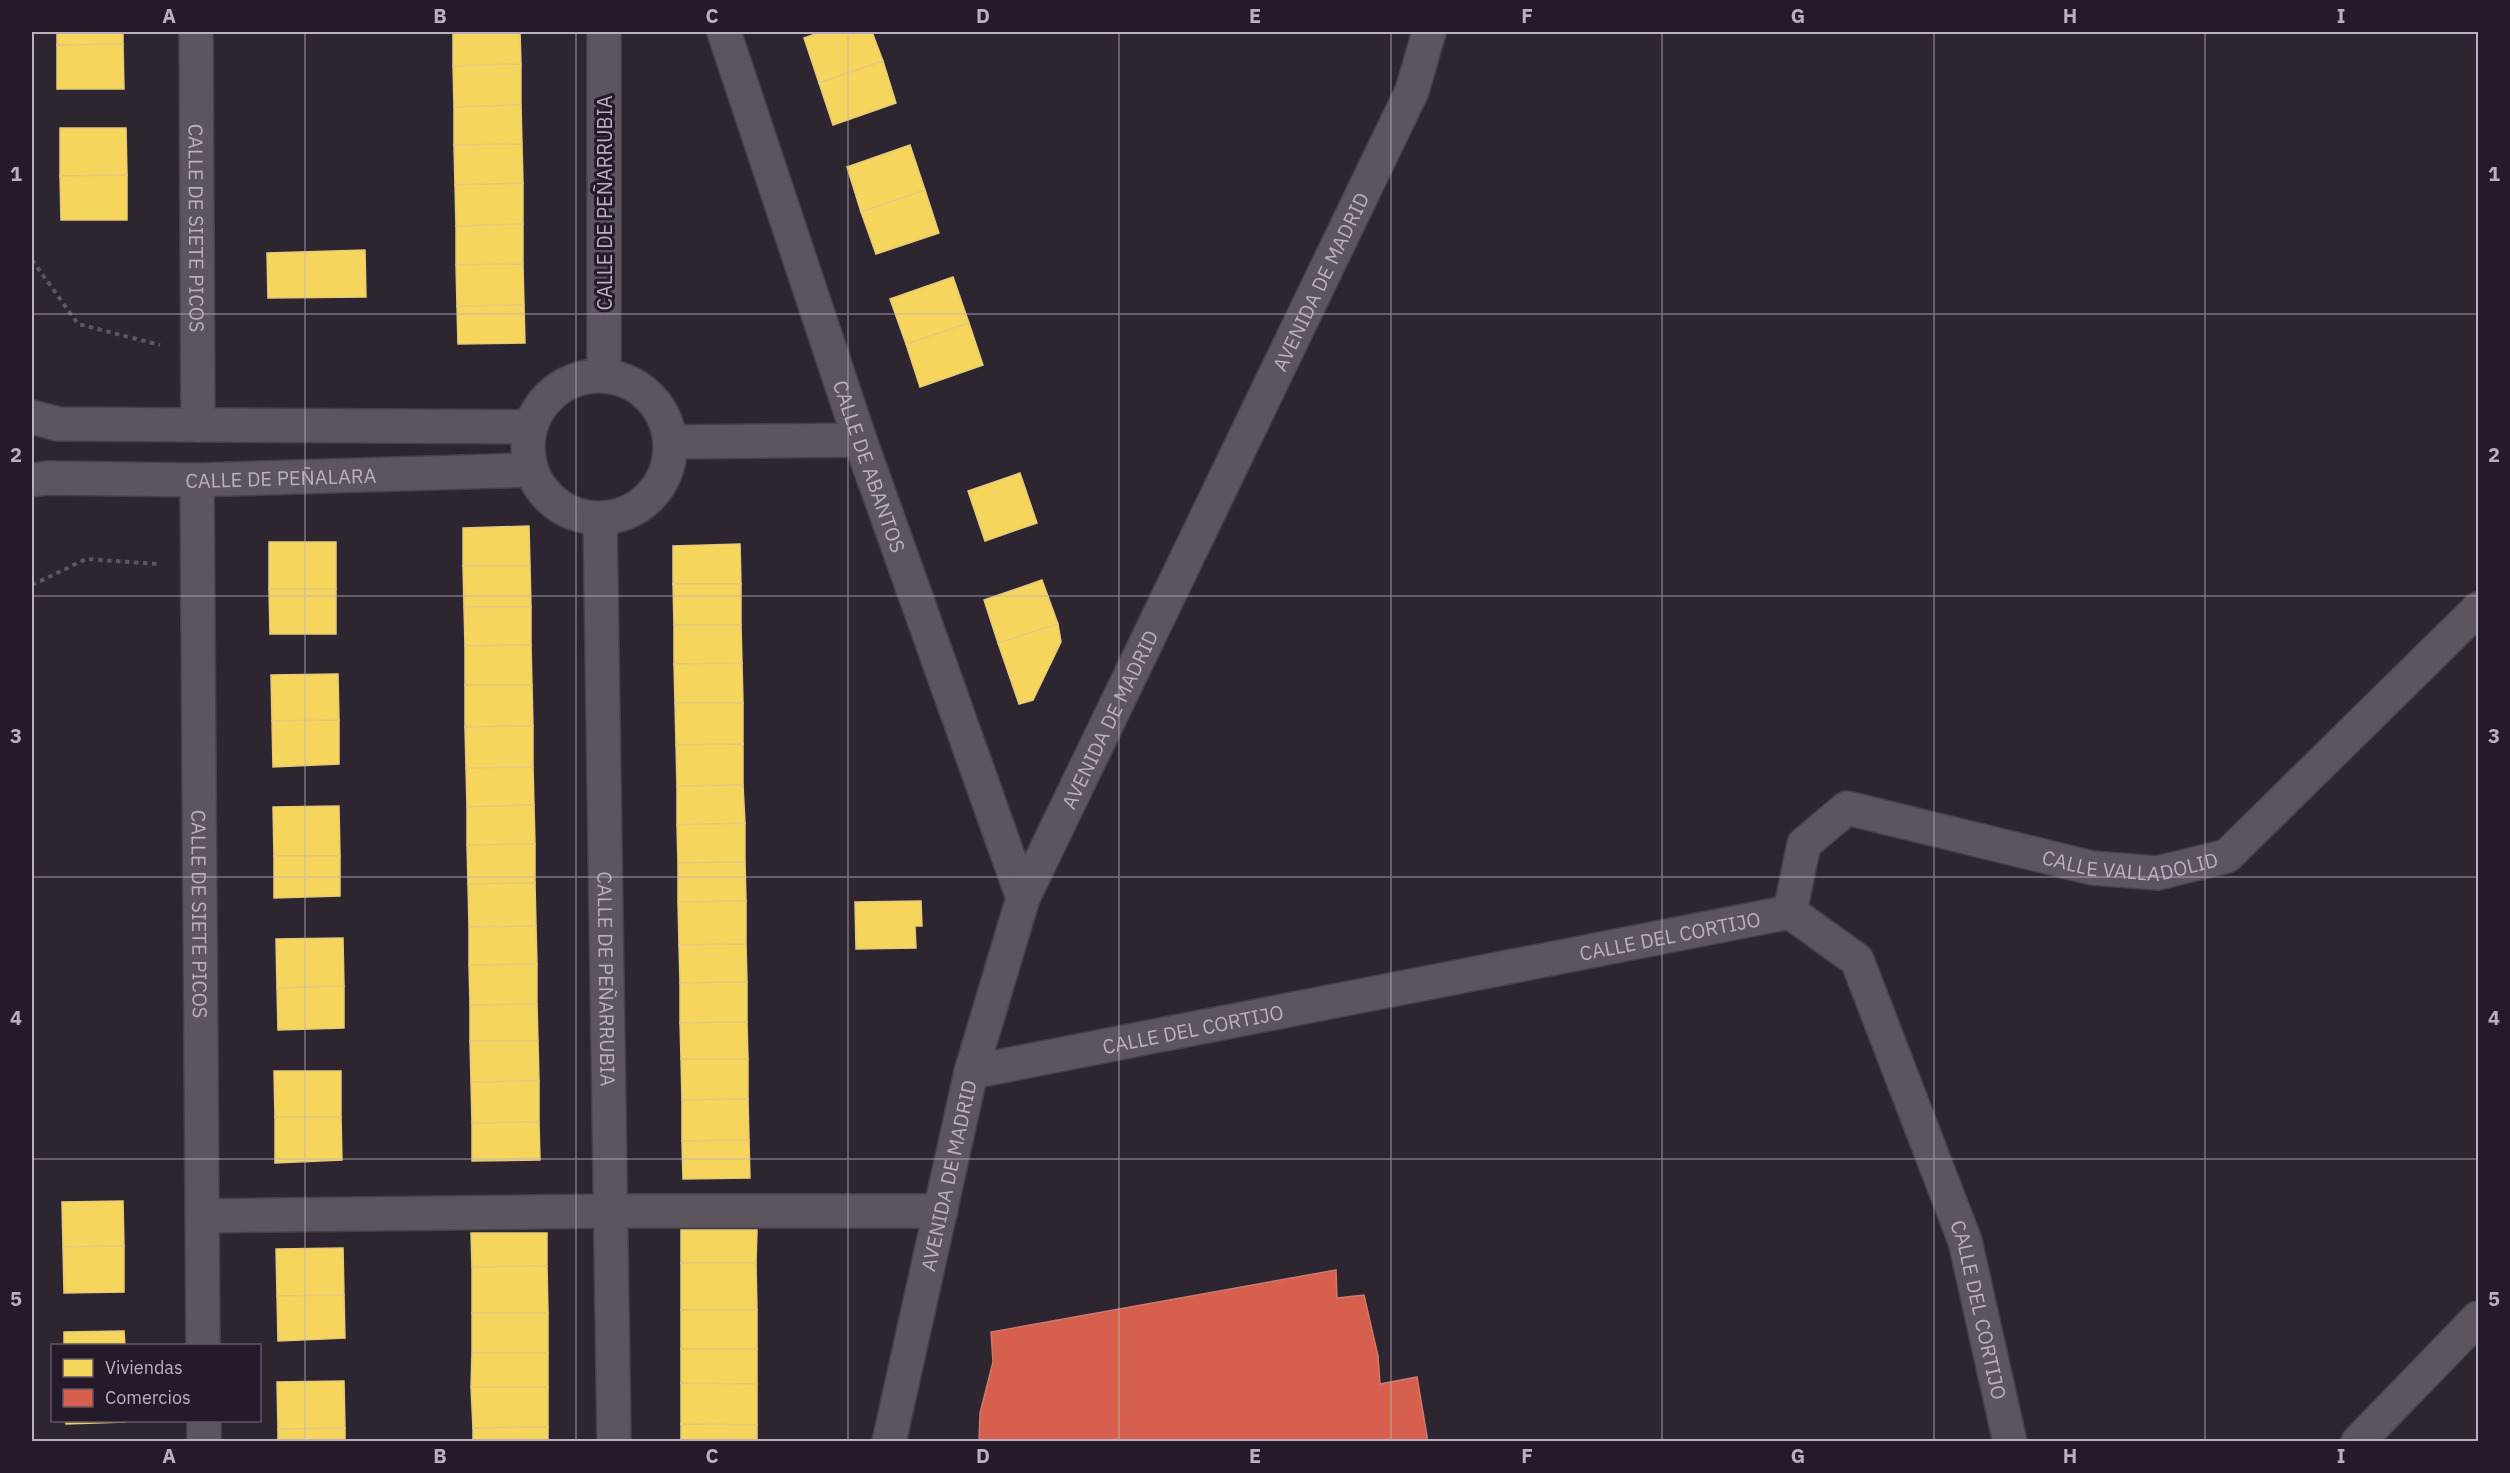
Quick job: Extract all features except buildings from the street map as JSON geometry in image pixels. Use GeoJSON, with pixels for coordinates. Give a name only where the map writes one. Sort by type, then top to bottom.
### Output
{"type":"FeatureCollection","features":[{"type":"Feature","properties":{"kind":"street","name":"CALLE DE SIETE PICOS"},"geometry":{"type":"LineString","coordinates":[[196,32],[198,425]]}},
{"type":"Feature","properties":{"kind":"street","name":"CALLE DE PEÑARRUBIA"},"geometry":{"type":"LineString","coordinates":[[604,32],[604,375]]}},
{"type":"Feature","properties":{"kind":"street","name":"CALLE DE ABANTOS"},"geometry":{"type":"LineString","coordinates":[[724,32],[860,440],[1023,898]]}},
{"type":"Feature","properties":{"kind":"street","name":"AVENIDA DE MADRID"},"geometry":{"type":"LineString","coordinates":[[889,1442],[971,1072],[1023,898],[1412,91],[1429,32]]}},
{"type":"Feature","properties":{"kind":"street"},"geometry":{"type":"LineString","coordinates":[[604,375],[629,381],[650,396],[664,417],[671,442],[667,471],[652,496],[629,512],[600,519],[571,513],[547,496],[531,470],[527,448],[530,427],[546,398],[573,380],[604,375]]}},
{"type":"Feature","properties":{"kind":"street"},"geometry":{"type":"LineString","coordinates":[[32,417],[58,424],[530,427]]}},
{"type":"Feature","properties":{"kind":"street"},"geometry":{"type":"LineString","coordinates":[[671,442],[860,440]]}},
{"type":"Feature","properties":{"kind":"street","name":"CALLE DE PEÑALARA"},"geometry":{"type":"LineString","coordinates":[[32,480],[48,478],[197,480],[531,470]]}},
{"type":"Feature","properties":{"kind":"street","name":"CALLE DE SIETE PICOS"},"geometry":{"type":"LineString","coordinates":[[197,480],[203,1344]]}},
{"type":"Feature","properties":{"kind":"street","name":"CALLE DE PEÑARRUBIA"},"geometry":{"type":"LineString","coordinates":[[600,519],[614,1442]]}},
{"type":"Feature","properties":{"kind":"street","name":"CALLE VALLADOLID"},"geometry":{"type":"LineString","coordinates":[[1790,912],[1804,844],[1847,808],[2092,868],[2158,873],[2227,856],[2478,609]]}},
{"type":"Feature","properties":{"kind":"street","name":"CALLE DEL CORTIJO"},"geometry":{"type":"LineString","coordinates":[[971,1072],[1790,912],[1857,960],[1965,1241],[2010,1442]]}},
{"type":"Feature","properties":{"kind":"street"},"geometry":{"type":"LineString","coordinates":[[202,1216],[610,1211],[941,1211]]}},
{"type":"Feature","properties":{"kind":"street"},"geometry":{"type":"LineString","coordinates":[[2358,1442],[2478,1318]]}},
{"type":"Feature","properties":{"kind":"street"},"geometry":{"type":"LineString","coordinates":[[204,1422],[204,1442]]}},
{"type":"Feature","properties":{"kind":"path"},"geometry":{"type":"LineString","coordinates":[[32,260],[78,324],[198,355]]}},
{"type":"Feature","properties":{"kind":"path"},"geometry":{"type":"LineString","coordinates":[[32,585],[86,559],[198,568]]}}]}
